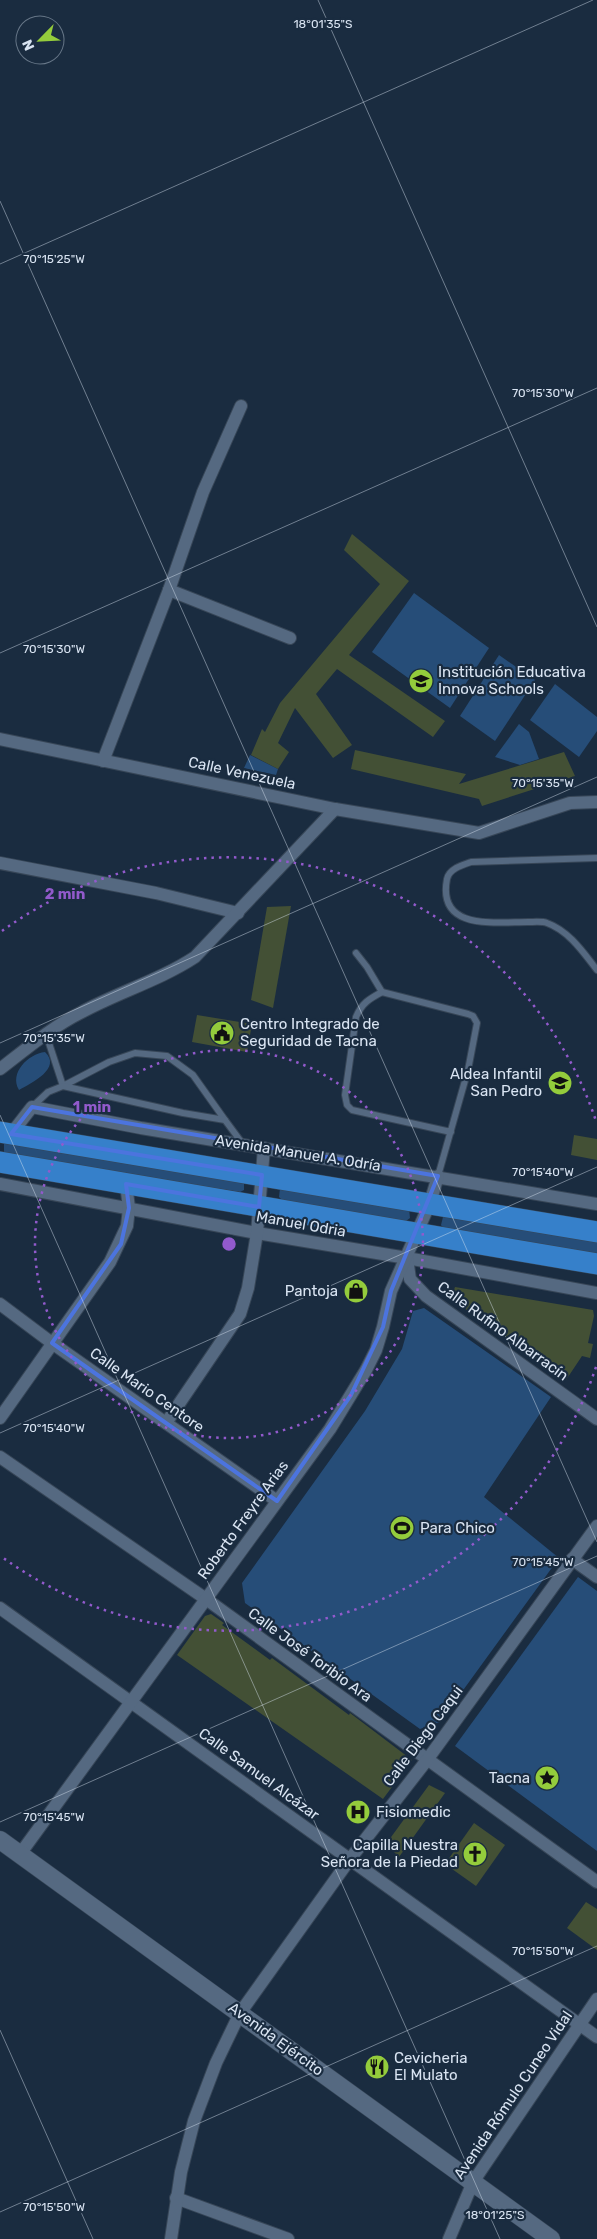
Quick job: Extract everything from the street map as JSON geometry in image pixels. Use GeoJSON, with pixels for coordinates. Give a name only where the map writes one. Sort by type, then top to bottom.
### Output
{"type":"FeatureCollection","features":[{"type":"Feature","properties":{"kind":"highway","name":"Avenida Manuel A. Odría"},"geometry":{"type":"LineString","coordinates":[[5,1133],[597,1232]]}},
{"type":"Feature","properties":{"kind":"highway"},"geometry":{"type":"LineString","coordinates":[[0,1162],[597,1264]]}},
{"type":"Feature","properties":{"kind":"main road","name":"Avenida Ejército"},"geometry":{"type":"LineString","coordinates":[[0,1840],[552,2239]]}},
{"type":"Feature","properties":{"kind":"street"},"geometry":{"type":"LineString","coordinates":[[103,760],[169,590],[204,492],[241,406]]}},
{"type":"Feature","properties":{"kind":"street"},"geometry":{"type":"LineString","coordinates":[[169,590],[290,638]]}},
{"type":"Feature","properties":{"kind":"street","name":"Calle Venezuela"},"geometry":{"type":"LineString","coordinates":[[0,739],[336,809],[478,833],[570,803],[597,802]]}},
{"type":"Feature","properties":{"kind":"street"},"geometry":{"type":"LineString","coordinates":[[0,1068],[46,1034],[80,1013],[178,968],[195,957],[336,809]]}},
{"type":"Feature","properties":{"kind":"street"},"geometry":{"type":"LineString","coordinates":[[0,863],[156,893],[238,913]]}},
{"type":"Feature","properties":{"kind":"street","name":"Avenida Manuel A. Odría"},"geometry":{"type":"LineString","coordinates":[[5,1133],[32,1107],[597,1204]]}},
{"type":"Feature","properties":{"kind":"street"},"geometry":{"type":"LineString","coordinates":[[166,1424],[240,1314],[248,1288],[257,1233],[264,1148]]}},
{"type":"Feature","properties":{"kind":"street","name":"Roberto Freyre Arias"},"geometry":{"type":"LineString","coordinates":[[20,1854],[330,1429],[366,1370],[384,1327],[391,1291],[430,1203],[438,1176]]}},
{"type":"Feature","properties":{"kind":"street","name":"Manuel Odria"},"geometry":{"type":"LineString","coordinates":[[0,1184],[257,1233],[597,1293]]}},
{"type":"Feature","properties":{"kind":"street"},"geometry":{"type":"LineString","coordinates":[[0,1418],[110,1262],[127,1226],[129,1208],[126,1184]]}},
{"type":"Feature","properties":{"kind":"street","name":"Calle Rufino Albarracín"},"geometry":{"type":"LineString","coordinates":[[407,1258],[410,1279],[426,1296],[597,1419]]}},
{"type":"Feature","properties":{"kind":"street","name":"Calle Mario Centore"},"geometry":{"type":"LineString","coordinates":[[0,1304],[52,1343],[277,1501]]}},
{"type":"Feature","properties":{"kind":"street","name":"Calle José Toribio Ara"},"geometry":{"type":"LineString","coordinates":[[0,1457],[206,1600],[597,1882]]}},
{"type":"Feature","properties":{"kind":"street","name":"Calle Diego Caqui"},"geometry":{"type":"LineString","coordinates":[[171,2239],[176,2198],[187,2146],[204,2092],[240,2013],[350,1859],[427,1760],[597,1526]]}},
{"type":"Feature","properties":{"kind":"street"},"geometry":{"type":"LineString","coordinates":[[572,1559],[597,1577]]}},
{"type":"Feature","properties":{"kind":"street","name":"Calle Samuel Alcázar"},"geometry":{"type":"LineString","coordinates":[[0,1608],[597,2036]]}},
{"type":"Feature","properties":{"kind":"street","name":"Avenida Rómulo Cuneo Vidal"},"geometry":{"type":"LineString","coordinates":[[449,2239],[473,2182],[597,1999]]}},
{"type":"Feature","properties":{"kind":"street"},"geometry":{"type":"LineString","coordinates":[[176,2198],[288,2239]]}},
{"type":"Feature","properties":{"kind":"lane"},"geometry":{"type":"LineString","coordinates":[[597,858],[470,862],[458,866],[448,875],[445,887],[448,904],[458,915],[476,922],[545,922],[571,939],[597,970]]}},
{"type":"Feature","properties":{"kind":"lane"},"geometry":{"type":"LineString","coordinates":[[356,953],[368,967],[382,992],[468,1014],[476,1019],[478,1023],[468,1070],[438,1176]]}},
{"type":"Feature","properties":{"kind":"lane"},"geometry":{"type":"LineString","coordinates":[[382,992],[361,1006],[356,1017],[345,1095],[347,1105],[352,1110],[451,1132]]}},
{"type":"Feature","properties":{"kind":"lane"},"geometry":{"type":"LineString","coordinates":[[46,1034],[64,1086]]}},
{"type":"Feature","properties":{"kind":"lane"},"geometry":{"type":"LineString","coordinates":[[32,1107],[48,1092],[64,1086],[109,1062],[134,1053],[167,1056],[193,1076],[243,1144]]}},
{"type":"Feature","properties":{"kind":"lane"},"geometry":{"type":"LineString","coordinates":[[64,1086],[183,1113],[225,1120]]}},
{"type":"Feature","properties":{"kind":"highlighted area"},"geometry":{"type":"Polygon","coordinates":[[[32,1107],[438,1176],[391,1291],[383,1327],[351,1395],[277,1501],[52,1343],[121,1244],[129,1208],[126,1184],[259,1207],[262,1175],[11,1134],[32,1107]]]}},
{"type":"Feature","properties":{"kind":"shaded area"},"geometry":{"type":"Polygon","coordinates":[[[414,593],[489,648],[450,708],[372,652],[414,593]]]}},
{"type":"Feature","properties":{"kind":"shaded area"},"geometry":{"type":"Polygon","coordinates":[[[499,655],[535,680],[495,741],[460,716],[499,655]]]}},
{"type":"Feature","properties":{"kind":"shaded area"},"geometry":{"type":"Polygon","coordinates":[[[555,684],[597,717],[597,731],[579,757],[530,720],[555,684]]]}},
{"type":"Feature","properties":{"kind":"shaded area"},"geometry":{"type":"Polygon","coordinates":[[[519,724],[529,732],[539,759],[520,765],[495,757],[519,724]]]}},
{"type":"Feature","properties":{"kind":"shaded area"},"geometry":{"type":"Polygon","coordinates":[[[250,755],[278,769],[276,775],[244,768],[250,755]]]}},
{"type":"Feature","properties":{"kind":"shaded area"},"geometry":{"type":"Polygon","coordinates":[[[45,1052],[49,1058],[50,1064],[48,1069],[37,1079],[19,1090],[16,1077],[22,1065],[32,1056],[45,1052]]]}},
{"type":"Feature","properties":{"kind":"shaded area"},"geometry":{"type":"Polygon","coordinates":[[[11,1141],[244,1179],[244,1190],[240,1192],[4,1155],[4,1144],[11,1141]]]}},
{"type":"Feature","properties":{"kind":"shaded area"},"geometry":{"type":"Polygon","coordinates":[[[280,1188],[409,1209],[410,1218],[406,1221],[282,1200],[279,1197],[280,1188]]]}},
{"type":"Feature","properties":{"kind":"shaded area"},"geometry":{"type":"Polygon","coordinates":[[[448,1213],[597,1239],[597,1256],[445,1231],[441,1225],[443,1217],[448,1213]]]}},
{"type":"Feature","properties":{"kind":"shaded area","name":"Para Chico"},"geometry":{"type":"Polygon","coordinates":[[[424,1308],[551,1397],[484,1497],[559,1558],[440,1722],[420,1729],[245,1603],[242,1583],[365,1411],[402,1349],[413,1311],[424,1308]]]}},
{"type":"Feature","properties":{"kind":"shaded area"},"geometry":{"type":"Polygon","coordinates":[[[578,1577],[597,1591],[597,1851],[455,1746],[578,1577]]]}},
{"type":"Feature","properties":{"kind":"building"},"geometry":{"type":"Polygon","coordinates":[[[352,534],[409,581],[349,655],[445,721],[433,737],[337,669],[316,694],[352,745],[333,758],[295,708],[278,743],[289,752],[278,769],[251,755],[262,729],[265,732],[280,703],[380,584],[344,550],[352,534]]]}},
{"type":"Feature","properties":{"kind":"building"},"geometry":{"type":"Polygon","coordinates":[[[355,750],[466,774],[459,784],[564,752],[575,776],[482,806],[479,799],[351,769],[355,750]]]}},
{"type":"Feature","properties":{"kind":"building"},"geometry":{"type":"Polygon","coordinates":[[[291,906],[273,1008],[251,1000],[267,907],[291,906]]]}},
{"type":"Feature","properties":{"kind":"building","name":"Centro Integrado de Seguridad de Tacna"},"geometry":{"type":"Polygon","coordinates":[[[197,1015],[252,1024],[247,1052],[192,1042],[197,1015]]]}},
{"type":"Feature","properties":{"kind":"building"},"geometry":{"type":"Polygon","coordinates":[[[574,1135],[597,1139],[597,1160],[571,1155],[574,1135]]]}},
{"type":"Feature","properties":{"kind":"building"},"geometry":{"type":"Polygon","coordinates":[[[455,1287],[593,1310],[594,1316],[588,1343],[593,1344],[590,1358],[582,1356],[566,1380],[451,1299],[455,1287]]]}},
{"type":"Feature","properties":{"kind":"building"},"geometry":{"type":"Polygon","coordinates":[[[211,1614],[224,1623],[222,1625],[270,1660],[272,1658],[412,1760],[383,1799],[177,1655],[205,1616],[211,1614]]]}},
{"type":"Feature","properties":{"kind":"building"},"geometry":{"type":"Polygon","coordinates":[[[429,1785],[445,1793],[399,1857],[386,1844],[429,1785]]]}},
{"type":"Feature","properties":{"kind":"building","name":"Capilla Nuestra Señora de la Piedad"},"geometry":{"type":"Polygon","coordinates":[[[474,1823],[505,1845],[476,1886],[445,1864],[474,1823]]]}},
{"type":"Feature","properties":{"kind":"building"},"geometry":{"type":"Polygon","coordinates":[[[586,1902],[597,1909],[597,1950],[567,1928],[586,1902]]]}},
{"type":"Feature","properties":{"kind":"place","name":"Institución Educativa Innova Schools"},"geometry":{"type":"Point","coordinates":[421,681]}},
{"type":"Feature","properties":{"kind":"place","name":"Centro Integrado de Seguridad de Tacna"},"geometry":{"type":"Point","coordinates":[222,1033]}},
{"type":"Feature","properties":{"kind":"place","name":"Aldea Infantil San Pedro"},"geometry":{"type":"Point","coordinates":[560,1083]}},
{"type":"Feature","properties":{"kind":"place","name":"Pantoja"},"geometry":{"type":"Point","coordinates":[356,1291]}},
{"type":"Feature","properties":{"kind":"place","name":"Para Chico"},"geometry":{"type":"Point","coordinates":[402,1528]}},
{"type":"Feature","properties":{"kind":"place","name":"Tacna"},"geometry":{"type":"Point","coordinates":[547,1778]}},
{"type":"Feature","properties":{"kind":"place","name":"Fisiomedic"},"geometry":{"type":"Point","coordinates":[358,1812]}},
{"type":"Feature","properties":{"kind":"place","name":"Capilla Nuestra Señora de la Piedad"},"geometry":{"type":"Point","coordinates":[475,1854]}},
{"type":"Feature","properties":{"kind":"place","name":"Cevicheria El Mulato"},"geometry":{"type":"Point","coordinates":[377,2067]}}]}
